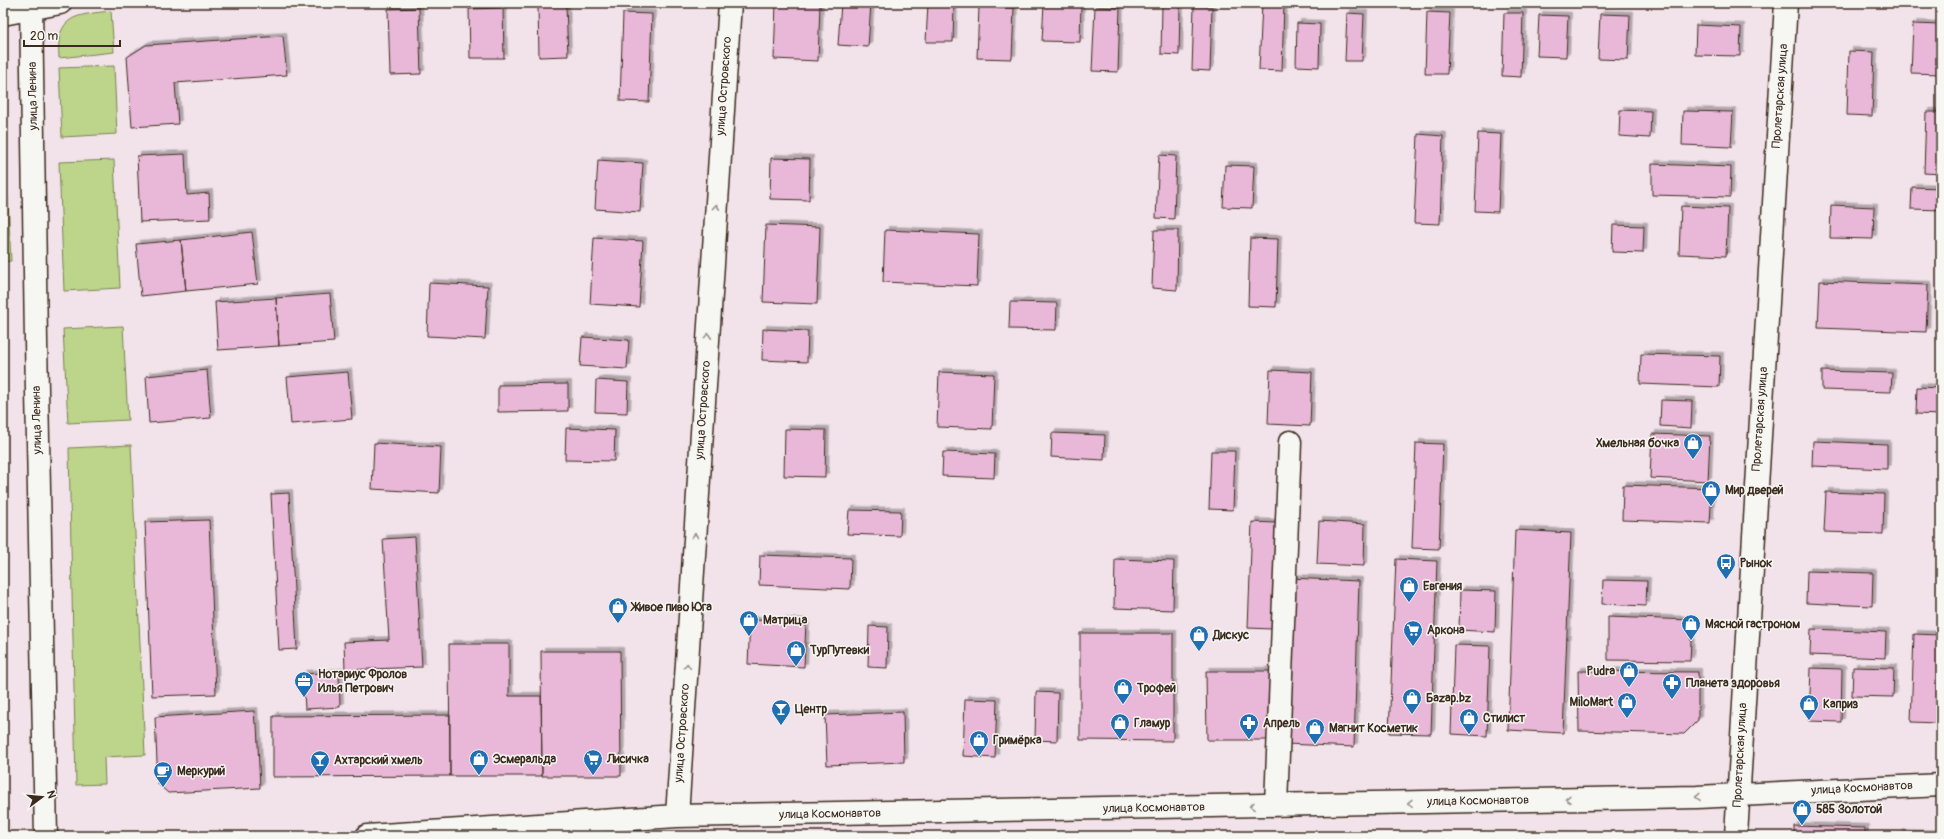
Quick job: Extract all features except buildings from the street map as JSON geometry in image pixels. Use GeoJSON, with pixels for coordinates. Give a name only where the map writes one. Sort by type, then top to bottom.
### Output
{"type":"FeatureCollection","features":[{"type":"Feature","properties":{"kind":"street"},"geometry":{"type":"LineString","coordinates":[[3,14],[31,6],[60,3]]}},
{"type":"Feature","properties":{"kind":"street","name":"улица Островского"},"geometry":{"type":"LineString","coordinates":[[677,816],[730,3]]}},
{"type":"Feature","properties":{"kind":"street","name":"Пролетарская улица"},"geometry":{"type":"LineString","coordinates":[[1736,836],[1737,795],[1786,3]]}},
{"type":"Feature","properties":{"kind":"street","name":"улица Ленина"},"geometry":{"type":"LineString","coordinates":[[31,6],[46,836]]}},
{"type":"Feature","properties":{"kind":"street"},"geometry":{"type":"LineString","coordinates":[[1276,805],[1290,442]]}},
{"type":"Feature","properties":{"kind":"street","name":"улица Космонавтов"},"geometry":{"type":"LineString","coordinates":[[367,836],[677,816],[1737,795],[1941,785]]}},
{"type":"Feature","properties":{"kind":"green space"},"geometry":{"type":"Polygon","coordinates":[[[111,11],[114,52],[59,58],[61,33],[65,25],[70,20],[87,14],[111,11]]]}},
{"type":"Feature","properties":{"kind":"green space"},"geometry":{"type":"Polygon","coordinates":[[[114,66],[117,134],[62,137],[59,68],[114,66]]]}},
{"type":"Feature","properties":{"kind":"green space"},"geometry":{"type":"Polygon","coordinates":[[[3,98],[11,261],[3,262],[3,98]]]}},
{"type":"Feature","properties":{"kind":"green space"},"geometry":{"type":"Polygon","coordinates":[[[114,160],[120,288],[64,291],[59,162],[114,160]]]}},
{"type":"Feature","properties":{"kind":"green space"},"geometry":{"type":"Polygon","coordinates":[[[123,326],[128,420],[68,423],[63,329],[123,326]]]}},
{"type":"Feature","properties":{"kind":"green space"},"geometry":{"type":"Polygon","coordinates":[[[131,445],[145,755],[104,757],[105,784],[76,785],[69,448],[131,445]]]}},
{"type":"Feature","properties":{"kind":"place","name":"Хмельная бочка"},"geometry":{"type":"Point","coordinates":[1693,460]}},
{"type":"Feature","properties":{"kind":"place","name":"Мир дверей"},"geometry":{"type":"Point","coordinates":[1711,507]}},
{"type":"Feature","properties":{"kind":"place","name":"Рынок"},"geometry":{"type":"Point","coordinates":[1726,580]}},
{"type":"Feature","properties":{"kind":"place","name":"Евгения"},"geometry":{"type":"Point","coordinates":[1409,603]}},
{"type":"Feature","properties":{"kind":"place","name":"Живое пиво Юга"},"geometry":{"type":"Point","coordinates":[618,624]}},
{"type":"Feature","properties":{"kind":"place","name":"Матрица"},"geometry":{"type":"Point","coordinates":[749,637]}},
{"type":"Feature","properties":{"kind":"place","name":"Мясной гастроном"},"geometry":{"type":"Point","coordinates":[1691,641]}},
{"type":"Feature","properties":{"kind":"place","name":"Аркона"},"geometry":{"type":"Point","coordinates":[1413,647]}},
{"type":"Feature","properties":{"kind":"place","name":"Дискус"},"geometry":{"type":"Point","coordinates":[1199,652]}},
{"type":"Feature","properties":{"kind":"place","name":"ТурПутевки"},"geometry":{"type":"Point","coordinates":[796,667]}},
{"type":"Feature","properties":{"kind":"place","name":"Pudra"},"geometry":{"type":"Point","coordinates":[1629,688]}},
{"type":"Feature","properties":{"kind":"place","name":"Нотариус Фролов Илья Петрович"},"geometry":{"type":"Point","coordinates":[304,698]}},
{"type":"Feature","properties":{"kind":"place","name":"Планета здоровья"},"geometry":{"type":"Point","coordinates":[1672,700]}},
{"type":"Feature","properties":{"kind":"place","name":"Трофей"},"geometry":{"type":"Point","coordinates":[1123,705]}},
{"type":"Feature","properties":{"kind":"place","name":"Баzар.bz"},"geometry":{"type":"Point","coordinates":[1412,715]}},
{"type":"Feature","properties":{"kind":"place","name":"MiloMart"},"geometry":{"type":"Point","coordinates":[1627,719]}},
{"type":"Feature","properties":{"kind":"place","name":"Каприз"},"geometry":{"type":"Point","coordinates":[1809,721]}},
{"type":"Feature","properties":{"kind":"place","name":"Центр"},"geometry":{"type":"Point","coordinates":[781,726]}},
{"type":"Feature","properties":{"kind":"place","name":"Стилист"},"geometry":{"type":"Point","coordinates":[1469,735]}},
{"type":"Feature","properties":{"kind":"place","name":"Гламур"},"geometry":{"type":"Point","coordinates":[1120,740]}},
{"type":"Feature","properties":{"kind":"place","name":"Апрель"},"geometry":{"type":"Point","coordinates":[1249,740]}},
{"type":"Feature","properties":{"kind":"place","name":"Магнит Косметик"},"geometry":{"type":"Point","coordinates":[1315,745]}},
{"type":"Feature","properties":{"kind":"place","name":"Гримёрка"},"geometry":{"type":"Point","coordinates":[979,757]}},
{"type":"Feature","properties":{"kind":"place","name":"Эсмеральда"},"geometry":{"type":"Point","coordinates":[479,776]}},
{"type":"Feature","properties":{"kind":"place","name":"Лисичка"},"geometry":{"type":"Point","coordinates":[593,776]}},
{"type":"Feature","properties":{"kind":"place","name":"Ахтарский хмель"},"geometry":{"type":"Point","coordinates":[320,777]}},
{"type":"Feature","properties":{"kind":"place","name":"Меркурий"},"geometry":{"type":"Point","coordinates":[163,788]}},
{"type":"Feature","properties":{"kind":"place","name":"585 Золотой"},"geometry":{"type":"Point","coordinates":[1802,826]}}]}
